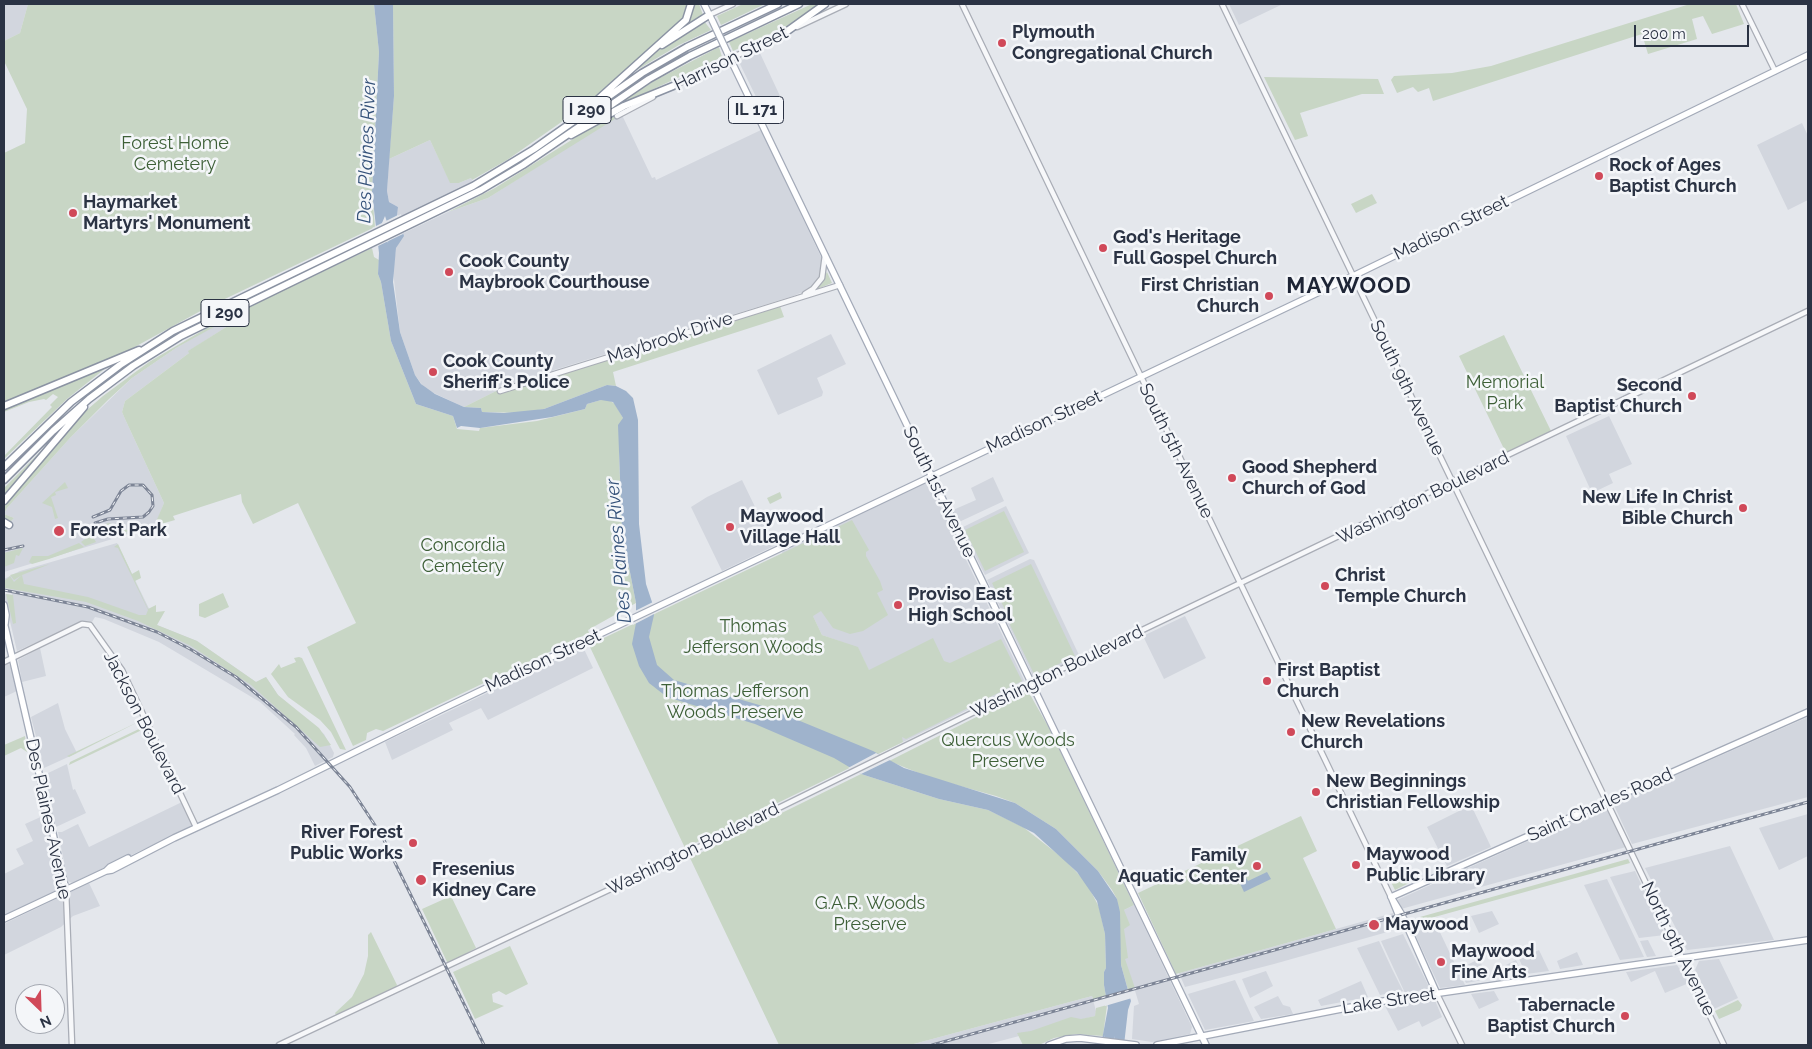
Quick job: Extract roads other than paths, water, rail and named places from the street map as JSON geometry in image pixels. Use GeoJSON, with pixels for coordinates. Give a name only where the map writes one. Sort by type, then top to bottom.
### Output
{"type":"FeatureCollection","features":[{"type":"Feature","properties":{"kind":"highway"},"geometry":{"type":"LineString","coordinates":[[592,107],[601,95],[686,20],[691,4]]}},
{"type":"Feature","properties":{"kind":"highway","name":"I 290"},"geometry":{"type":"LineString","coordinates":[[401,225],[496,173],[662,61],[778,4]]}},
{"type":"Feature","properties":{"kind":"highway","name":"I 290"},"geometry":{"type":"LineString","coordinates":[[4,480],[53,431],[89,399],[133,366],[188,332],[370,240],[488,186],[561,139],[617,98],[670,67],[799,4]]}},
{"type":"Feature","properties":{"kind":"highway"},"geometry":{"type":"LineString","coordinates":[[786,32],[825,4]]}},
{"type":"Feature","properties":{"kind":"highway"},"geometry":{"type":"LineString","coordinates":[[651,51],[711,18]]}},
{"type":"Feature","properties":{"kind":"highway"},"geometry":{"type":"LineString","coordinates":[[561,139],[624,106],[672,86]]}},
{"type":"Feature","properties":{"kind":"highway","name":"I 290"},"geometry":{"type":"LineString","coordinates":[[4,467],[71,402],[145,348],[202,316],[370,240]]}},
{"type":"Feature","properties":{"kind":"highway"},"geometry":{"type":"LineString","coordinates":[[4,406],[145,348]]}},
{"type":"Feature","properties":{"kind":"highway"},"geometry":{"type":"LineString","coordinates":[[4,501],[89,399]]}},
{"type":"Feature","properties":{"kind":"main road","name":"South 1st Avenue"},"geometry":{"type":"LineString","coordinates":[[704,4],[1202,1037]]}},
{"type":"Feature","properties":{"kind":"main road","name":"Madison Street"},"geometry":{"type":"LineString","coordinates":[[4,919],[106,871],[110,867],[162,844],[276,787],[1353,276],[1808,55]]}},
{"type":"Feature","properties":{"kind":"main road","name":"Des Plaines Avenue"},"geometry":{"type":"LineString","coordinates":[[4,605],[6,615],[4,623],[66,890]]}},
{"type":"Feature","properties":{"kind":"main road","name":"Saint Charles Road"},"geometry":{"type":"LineString","coordinates":[[1391,897],[1808,712]]}},
{"type":"Feature","properties":{"kind":"main road","name":"South 5th Avenue"},"geometry":{"type":"LineString","coordinates":[[1391,897],[1401,918],[1402,926],[1407,929],[1437,994]]}},
{"type":"Feature","properties":{"kind":"main road","name":"Lake Street"},"geometry":{"type":"LineString","coordinates":[[1157,1045],[1377,1002],[1808,940]]}},
{"type":"Feature","properties":{"kind":"main road","name":"IL 171"},"geometry":{"type":"LineString","coordinates":[[1202,1037],[1206,1045]]}},
{"type":"Feature","properties":{"kind":"main road"},"geometry":{"type":"LineString","coordinates":[[1049,1045],[1066,1040],[1090,1039],[1136,1045]]}},
{"type":"Feature","properties":{"kind":"street"},"geometry":{"type":"LineString","coordinates":[[711,18],[733,4]]}},
{"type":"Feature","properties":{"kind":"street","name":"Harrison Street"},"geometry":{"type":"LineString","coordinates":[[616,116],[729,56],[846,4]]}},
{"type":"Feature","properties":{"kind":"street","name":"South 5th Avenue"},"geometry":{"type":"LineString","coordinates":[[962,4],[1391,897]]}},
{"type":"Feature","properties":{"kind":"street","name":"South 9th Avenue"},"geometry":{"type":"LineString","coordinates":[[1222,4],[1632,853]]}},
{"type":"Feature","properties":{"kind":"street"},"geometry":{"type":"LineString","coordinates":[[1742,4],[1774,71]]}},
{"type":"Feature","properties":{"kind":"street"},"geometry":{"type":"LineString","coordinates":[[797,298],[813,289],[822,278],[825,253]]}},
{"type":"Feature","properties":{"kind":"street","name":"Maybrook Drive"},"geometry":{"type":"LineString","coordinates":[[500,391],[840,285]]}},
{"type":"Feature","properties":{"kind":"street","name":"Washington Boulevard"},"geometry":{"type":"LineString","coordinates":[[279,1045],[427,977],[1031,684],[1808,312]]}},
{"type":"Feature","properties":{"kind":"street","name":"Jackson Boulevard"},"geometry":{"type":"LineString","coordinates":[[4,662],[82,624],[90,625],[122,670],[196,827]]}},
{"type":"Feature","properties":{"kind":"street","name":"North 9th Avenue"},"geometry":{"type":"LineString","coordinates":[[1632,853],[1724,1045]]}},
{"type":"Feature","properties":{"kind":"street","name":"Des Plaines Avenue"},"geometry":{"type":"LineString","coordinates":[[66,890],[72,1045]]}},
{"type":"Feature","properties":{"kind":"street"},"geometry":{"type":"LineString","coordinates":[[1437,994],[1462,1045]]}},
{"type":"Feature","properties":{"kind":"water"},"geometry":{"type":"Polygon","coordinates":[[[374,4],[393,4],[394,96],[387,191],[389,202],[398,207],[397,216],[404,236],[396,248],[393,282],[400,332],[415,375],[421,384],[435,394],[464,407],[481,408],[482,412],[504,413],[544,409],[607,385],[616,386],[626,391],[633,398],[638,420],[639,524],[646,584],[653,605],[654,615],[649,637],[657,665],[674,680],[766,707],[873,751],[904,768],[1015,803],[1056,829],[1098,871],[1117,899],[1120,912],[1121,965],[1131,1001],[1128,1010],[1124,1045],[1115,1045],[1115,1036],[1114,1045],[1104,1045],[1105,1035],[1103,1045],[1101,1045],[1108,1008],[1104,985],[1104,972],[1106,968],[1105,934],[1097,901],[1077,872],[1034,833],[988,810],[939,799],[861,774],[834,758],[755,724],[667,697],[649,683],[639,666],[632,644],[636,623],[636,603],[622,531],[618,425],[623,418],[613,402],[601,400],[587,404],[585,409],[552,417],[480,428],[461,426],[457,428],[453,416],[416,404],[391,341],[378,274],[379,253],[372,192],[379,52],[374,4]],[[385,216],[382,223],[388,243],[389,228],[385,216]]]}},
{"type":"Feature","properties":{"kind":"water"},"geometry":{"type":"Polygon","coordinates":[[[1267,872],[1271,879],[1244,892],[1238,879],[1245,876],[1248,881],[1267,872]]]}},
{"type":"Feature","properties":{"kind":"railway"},"geometry":{"type":"LineString","coordinates":[[93,517],[110,510],[121,491],[129,485],[143,485],[152,495],[153,506],[143,517],[108,519],[95,523]]}},
{"type":"Feature","properties":{"kind":"railway"},"geometry":{"type":"LineString","coordinates":[[4,550],[23,546]]}},
{"type":"Feature","properties":{"kind":"railway"},"geometry":{"type":"LineString","coordinates":[[4,590],[88,607],[157,632],[190,649],[236,677],[296,727],[350,787],[382,836],[484,1045]]}},
{"type":"Feature","properties":{"kind":"railway"},"geometry":{"type":"LineString","coordinates":[[932,1045],[1808,802]]}},
{"type":"Feature","properties":{"kind":"place","name":"Plymouth Congregational Church"},"geometry":{"type":"Point","coordinates":[1002,43]}},
{"type":"Feature","properties":{"kind":"place","name":"Rock of Ages Baptist Church"},"geometry":{"type":"Point","coordinates":[1599,176]}},
{"type":"Feature","properties":{"kind":"place","name":"Haymarket Martyrs' Monument"},"geometry":{"type":"Point","coordinates":[73,213]}},
{"type":"Feature","properties":{"kind":"place","name":"God's Heritage Full Gospel Church"},"geometry":{"type":"Point","coordinates":[1103,248]}},
{"type":"Feature","properties":{"kind":"place","name":"Cook County Maybrook Courthouse"},"geometry":{"type":"Point","coordinates":[449,272]}},
{"type":"Feature","properties":{"kind":"place","name":"First Christian Church"},"geometry":{"type":"Point","coordinates":[1269,296]}},
{"type":"Feature","properties":{"kind":"place","name":"Cook County Sheriff's Police"},"geometry":{"type":"Point","coordinates":[433,372]}},
{"type":"Feature","properties":{"kind":"place","name":"Second Baptist Church"},"geometry":{"type":"Point","coordinates":[1692,396]}},
{"type":"Feature","properties":{"kind":"place","name":"Good Shepherd Church of God"},"geometry":{"type":"Point","coordinates":[1232,478]}},
{"type":"Feature","properties":{"kind":"place","name":"New Life In Christ Bible Church"},"geometry":{"type":"Point","coordinates":[1743,508]}},
{"type":"Feature","properties":{"kind":"place","name":"Maywood Village Hall"},"geometry":{"type":"Point","coordinates":[730,527]}},
{"type":"Feature","properties":{"kind":"place","name":"Forest Park"},"geometry":{"type":"Point","coordinates":[59,531]}},
{"type":"Feature","properties":{"kind":"place","name":"Christ Temple Church"},"geometry":{"type":"Point","coordinates":[1325,586]}},
{"type":"Feature","properties":{"kind":"place","name":"Proviso East High School"},"geometry":{"type":"Point","coordinates":[898,605]}},
{"type":"Feature","properties":{"kind":"place","name":"First Baptist Church"},"geometry":{"type":"Point","coordinates":[1267,681]}},
{"type":"Feature","properties":{"kind":"place","name":"New Revelations Church"},"geometry":{"type":"Point","coordinates":[1291,732]}},
{"type":"Feature","properties":{"kind":"place","name":"New Beginnings Christian Fellowship"},"geometry":{"type":"Point","coordinates":[1316,792]}},
{"type":"Feature","properties":{"kind":"place","name":"River Forest Public Works"},"geometry":{"type":"Point","coordinates":[413,843]}},
{"type":"Feature","properties":{"kind":"place","name":"Maywood Public Library"},"geometry":{"type":"Point","coordinates":[1356,865]}},
{"type":"Feature","properties":{"kind":"place","name":"Family Aquatic Center"},"geometry":{"type":"Point","coordinates":[1257,866]}},
{"type":"Feature","properties":{"kind":"place","name":"Fresenius Kidney Care"},"geometry":{"type":"Point","coordinates":[421,880]}},
{"type":"Feature","properties":{"kind":"place","name":"Maywood"},"geometry":{"type":"Point","coordinates":[1374,925]}},
{"type":"Feature","properties":{"kind":"place","name":"Maywood Fine Arts"},"geometry":{"type":"Point","coordinates":[1441,962]}},
{"type":"Feature","properties":{"kind":"place","name":"Tabernacle Baptist Church"},"geometry":{"type":"Point","coordinates":[1625,1016]}},
{"type":"Feature","properties":{"kind":"district","name":"MAYWOOD"},"geometry":{"type":"Point","coordinates":[1349,286]}},
{"type":"Feature","properties":{"kind":"park label","name":"Forest Home Cemetery"},"geometry":{"type":"Point","coordinates":[175,154]}},
{"type":"Feature","properties":{"kind":"park label","name":"Memorial Park"},"geometry":{"type":"Point","coordinates":[1505,393]}},
{"type":"Feature","properties":{"kind":"park label","name":"Concordia Cemetery"},"geometry":{"type":"Point","coordinates":[463,556]}},
{"type":"Feature","properties":{"kind":"park label","name":"Thomas Jefferson Woods"},"geometry":{"type":"Point","coordinates":[753,638]}},
{"type":"Feature","properties":{"kind":"park label","name":"Thomas Jefferson Woods Preserve"},"geometry":{"type":"Point","coordinates":[735,702]}},
{"type":"Feature","properties":{"kind":"park label","name":"Quercus Woods Preserve"},"geometry":{"type":"Point","coordinates":[1008,751]}},
{"type":"Feature","properties":{"kind":"park label","name":"G.A.R. Woods Preserve"},"geometry":{"type":"Point","coordinates":[870,914]}},
{"type":"Feature","properties":{"kind":"water label","name":"Des Plaines River"},"geometry":{"type":"Point","coordinates":[367,151]}},
{"type":"Feature","properties":{"kind":"water label","name":"Des Plaines River"},"geometry":{"type":"Point","coordinates":[619,551]}}]}
